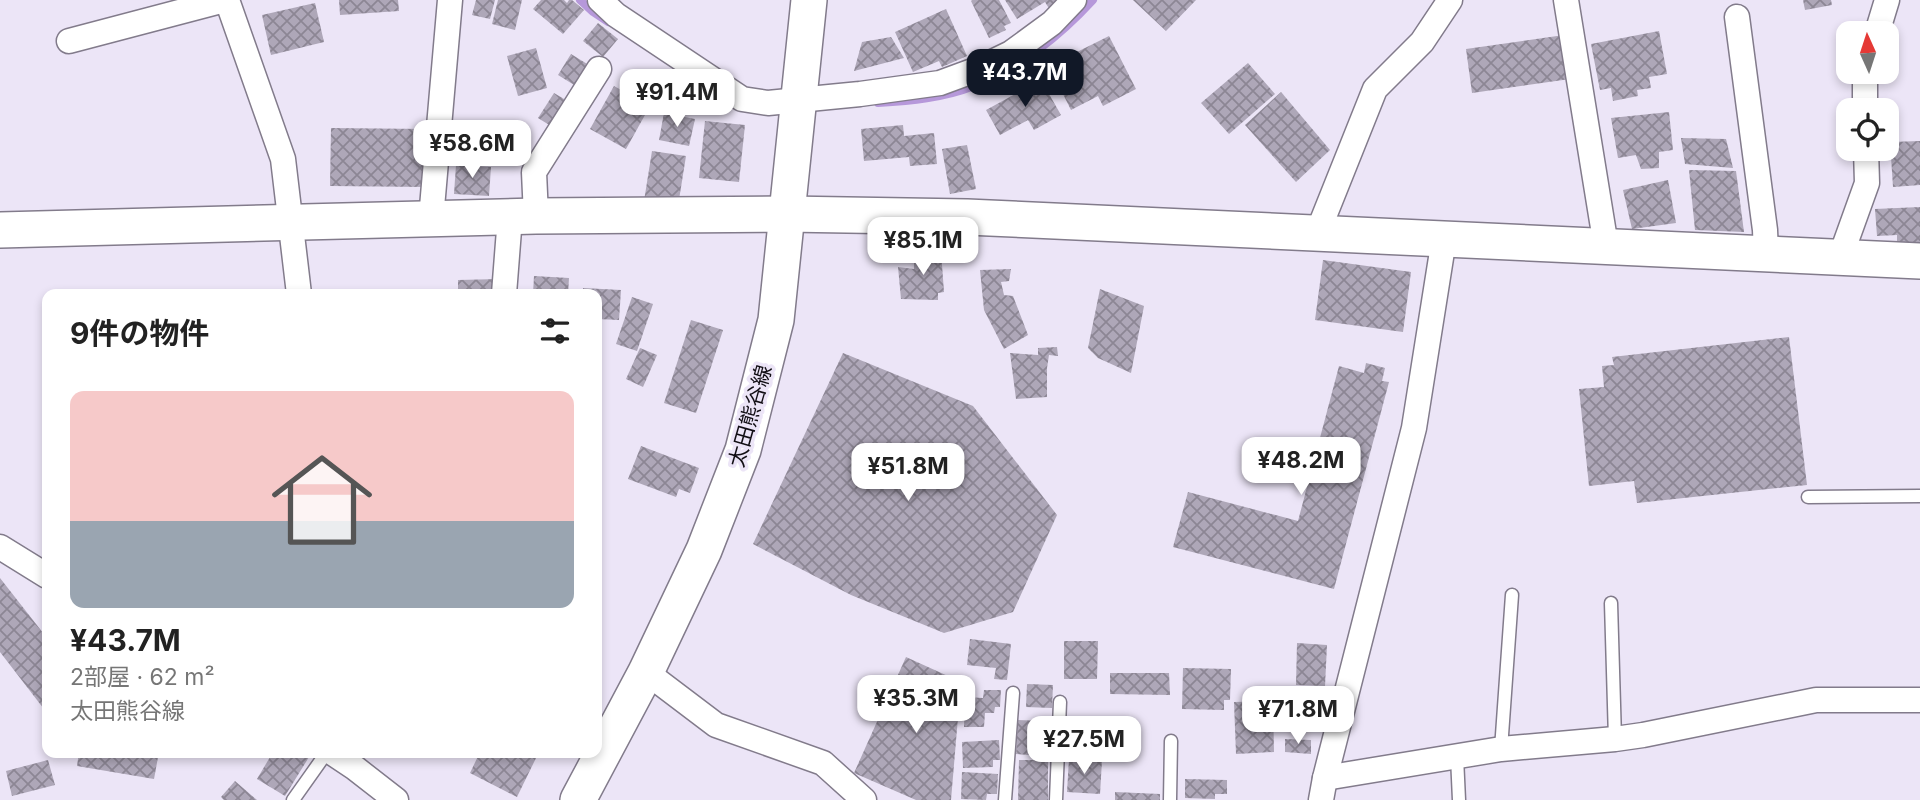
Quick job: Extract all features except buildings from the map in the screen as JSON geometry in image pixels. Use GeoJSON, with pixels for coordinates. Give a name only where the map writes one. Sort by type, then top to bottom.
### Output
{"type":"FeatureCollection","features":[{"type":"Feature","properties":{"kind":"street"},"geometry":{"type":"LineString","coordinates":[[69,41],[226,0],[283,159],[298,289]]}},
{"type":"Feature","properties":{"kind":"street"},"geometry":{"type":"LineString","coordinates":[[430,219],[450,0]]}},
{"type":"Feature","properties":{"kind":"street"},"geometry":{"type":"LineString","coordinates":[[600,0],[616,15],[742,99],[797,111],[940,83],[978,69],[1011,53],[1052,23],[1074,0]]}},
{"type":"Feature","properties":{"kind":"street","name":"太田熊谷線"},"geometry":{"type":"LineString","coordinates":[[602,755],[646,672],[704,550],[743,450],[776,320],[809,0]]}},
{"type":"Feature","properties":{"kind":"street"},"geometry":{"type":"LineString","coordinates":[[1317,234],[1375,89],[1422,41],[1450,0]]}},
{"type":"Feature","properties":{"kind":"street"},"geometry":{"type":"LineString","coordinates":[[1566,0],[1606,246]]}},
{"type":"Feature","properties":{"kind":"street"},"geometry":{"type":"LineString","coordinates":[[1881,21],[1887,0]]}},
{"type":"Feature","properties":{"kind":"street"},"geometry":{"type":"LineString","coordinates":[[1737,18],[1766,254]]}},
{"type":"Feature","properties":{"kind":"street"},"geometry":{"type":"LineString","coordinates":[[505,289],[534,172],[599,69]]}},
{"type":"Feature","properties":{"kind":"street"},"geometry":{"type":"LineString","coordinates":[[1840,258],[1867,183],[1866,161]]}},
{"type":"Feature","properties":{"kind":"street"},"geometry":{"type":"LineString","coordinates":[[2,225],[290,224],[523,217],[787,214],[967,217],[1920,261]]}},
{"type":"Feature","properties":{"kind":"street"},"geometry":{"type":"LineString","coordinates":[[1444,239],[1415,428],[1320,794],[1457,757],[1501,749],[1643,735],[1816,700],[1920,700]]}},
{"type":"Feature","properties":{"kind":"street"},"geometry":{"type":"LineString","coordinates":[[0,547],[42,573]]}},
{"type":"Feature","properties":{"kind":"street"},"geometry":{"type":"LineString","coordinates":[[646,672],[716,725],[822,763],[864,800]]}},
{"type":"Feature","properties":{"kind":"street","name":"太田熊谷線"},"geometry":{"type":"LineString","coordinates":[[578,800],[600,758]]}},
{"type":"Feature","properties":{"kind":"street"},"geometry":{"type":"LineString","coordinates":[[354,760],[396,800]]}},
{"type":"Feature","properties":{"kind":"lane"},"geometry":{"type":"LineString","coordinates":[[1808,498],[1920,496]]}},
{"type":"Feature","properties":{"kind":"lane"},"geometry":{"type":"LineString","coordinates":[[1501,749],[1512,594]]}},
{"type":"Feature","properties":{"kind":"lane"},"geometry":{"type":"LineString","coordinates":[[1611,603],[1615,739]]}},
{"type":"Feature","properties":{"kind":"lane"},"geometry":{"type":"LineString","coordinates":[[1005,800],[1013,693]]}},
{"type":"Feature","properties":{"kind":"lane"},"geometry":{"type":"LineString","coordinates":[[1056,800],[1059,702]]}},
{"type":"Feature","properties":{"kind":"lane"},"geometry":{"type":"LineString","coordinates":[[1170,800],[1171,741]]}},
{"type":"Feature","properties":{"kind":"lane"},"geometry":{"type":"LineString","coordinates":[[1457,757],[1459,800]]}},
{"type":"Feature","properties":{"kind":"lane"},"geometry":{"type":"LineString","coordinates":[[293,800],[324,758]]}},
{"type":"Feature","properties":{"kind":"waterway"},"geometry":{"type":"LineString","coordinates":[[580,0],[608,22]]}},
{"type":"Feature","properties":{"kind":"waterway"},"geometry":{"type":"LineString","coordinates":[[878,103],[939,96],[991,79],[1038,50],[1093,0]]}}]}
